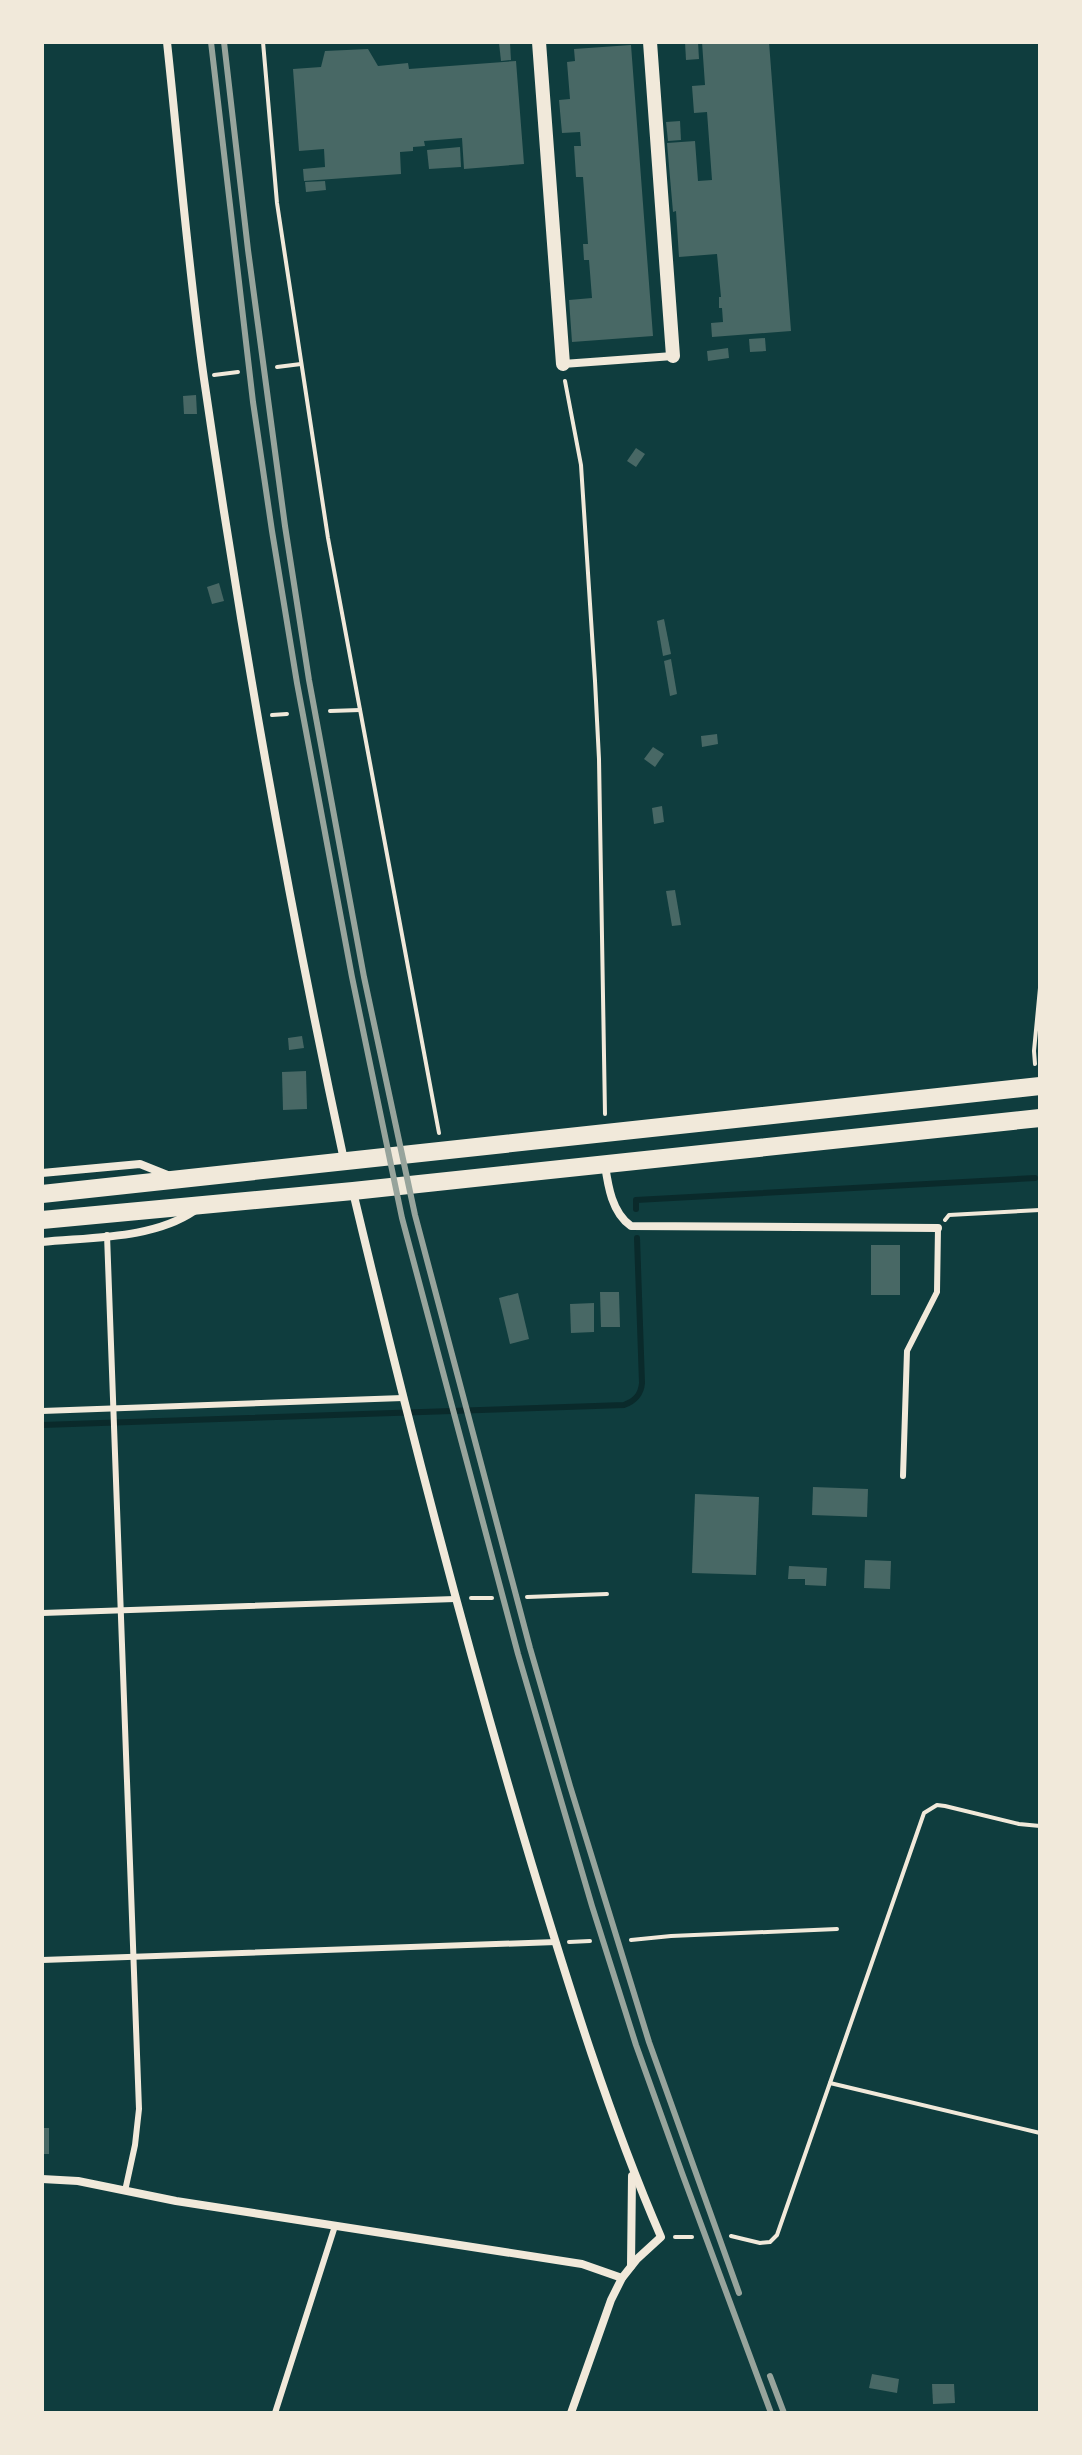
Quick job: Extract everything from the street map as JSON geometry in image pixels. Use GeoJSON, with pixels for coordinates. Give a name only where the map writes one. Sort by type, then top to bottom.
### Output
{"type":"FeatureCollection","features":[{"type":"Feature","properties":{"kind":"main road"},"geometry":{"type":"LineString","coordinates":[[42,1194],[1040,1086]]}},
{"type":"Feature","properties":{"kind":"main road"},"geometry":{"type":"LineString","coordinates":[[42,1220],[353,1191],[1040,1118]]}},
{"type":"Feature","properties":{"kind":"main road"},"geometry":{"type":"LineString","coordinates":[[575,1135],[579,1167]]}},
{"type":"Feature","properties":{"kind":"street"},"geometry":{"type":"LineString","coordinates":[[167,42],[204,377],[287,887],[344,1160]]}},
{"type":"Feature","properties":{"kind":"street"},"geometry":{"type":"LineString","coordinates":[[539,42],[563,364],[673,356],[650,42]]}},
{"type":"Feature","properties":{"kind":"street"},"geometry":{"type":"LineString","coordinates":[[42,1173],[140,1164],[178,1180]]}},
{"type":"Feature","properties":{"kind":"street"},"geometry":{"type":"LineString","coordinates":[[605,1164],[608,1187],[619,1213],[631,1226],[938,1228]]}},
{"type":"Feature","properties":{"kind":"street"},"geometry":{"type":"LineString","coordinates":[[353,1191],[455,1599],[504,1771],[556,1942],[633,2171],[661,2237],[622,2278],[611,2300],[571,2413]]}},
{"type":"Feature","properties":{"kind":"street"},"geometry":{"type":"LineString","coordinates":[[42,1242],[161,1228],[204,1203]]}},
{"type":"Feature","properties":{"kind":"street"},"geometry":{"type":"LineString","coordinates":[[631,2266],[633,2171]]}},
{"type":"Feature","properties":{"kind":"street"},"geometry":{"type":"LineString","coordinates":[[42,2190],[42,2179],[78,2181],[176,2201],[582,2264],[622,2278]]}},
{"type":"Feature","properties":{"kind":"lane"},"geometry":{"type":"LineString","coordinates":[[903,1476],[907,1351],[937,1292],[938,1228]]}},
{"type":"Feature","properties":{"kind":"lane"},"geometry":{"type":"LineString","coordinates":[[107,1235],[138,2128],[125,2191]]}},
{"type":"Feature","properties":{"kind":"lane"},"geometry":{"type":"LineString","coordinates":[[42,1411],[115,1412],[404,1401]]}},
{"type":"Feature","properties":{"kind":"lane"},"geometry":{"type":"LineString","coordinates":[[42,1613],[455,1599]]}},
{"type":"Feature","properties":{"kind":"lane"},"geometry":{"type":"LineString","coordinates":[[42,1960],[556,1942]]}},
{"type":"Feature","properties":{"kind":"lane"},"geometry":{"type":"LineString","coordinates":[[275,2413],[335,2226]]}},
{"type":"Feature","properties":{"kind":"path"},"geometry":{"type":"LineString","coordinates":[[263,42],[277,203],[328,538],[443,1149]]}},
{"type":"Feature","properties":{"kind":"path"},"geometry":{"type":"LineString","coordinates":[[277,367],[301,364]]}},
{"type":"Feature","properties":{"kind":"path"},"geometry":{"type":"LineString","coordinates":[[204,377],[238,372]]}},
{"type":"Feature","properties":{"kind":"path"},"geometry":{"type":"LineString","coordinates":[[567,390],[582,481],[597,720],[605,1132]]}},
{"type":"Feature","properties":{"kind":"path"},"geometry":{"type":"LineString","coordinates":[[330,711],[360,710]]}},
{"type":"Feature","properties":{"kind":"path"},"geometry":{"type":"LineString","coordinates":[[1035,1064],[1040,988]]}},
{"type":"Feature","properties":{"kind":"path"},"geometry":{"type":"LineString","coordinates":[[938,1228],[949,1215],[1040,1210]]}},
{"type":"Feature","properties":{"kind":"path"},"geometry":{"type":"LineString","coordinates":[[527,1597],[607,1594]]}},
{"type":"Feature","properties":{"kind":"path"},"geometry":{"type":"LineString","coordinates":[[455,1599],[492,1598]]}},
{"type":"Feature","properties":{"kind":"path"},"geometry":{"type":"LineString","coordinates":[[731,2236],[760,2243],[770,2242],[777,2235],[924,1813],[937,1805],[1040,1826]]}},
{"type":"Feature","properties":{"kind":"path"},"geometry":{"type":"LineString","coordinates":[[631,1940],[837,1929]]}},
{"type":"Feature","properties":{"kind":"path"},"geometry":{"type":"LineString","coordinates":[[556,1942],[590,1941]]}},
{"type":"Feature","properties":{"kind":"path"},"geometry":{"type":"LineString","coordinates":[[830,2083],[1040,2133]]}},
{"type":"Feature","properties":{"kind":"building"},"geometry":{"type":"Polygon","coordinates":[[[685,42],[698,42],[699,59],[686,60],[685,42]]]}},
{"type":"Feature","properties":{"kind":"building"},"geometry":{"type":"Polygon","coordinates":[[[702,42],[769,42],[791,331],[712,337],[711,323],[723,322],[722,308],[719,308],[721,297],[717,254],[679,257],[667,143],[695,141],[698,181],[712,180],[707,112],[694,113],[692,86],[705,85],[702,42]]]}},
{"type":"Feature","properties":{"kind":"building"},"geometry":{"type":"Polygon","coordinates":[[[499,43],[510,43],[511,60],[501,61],[499,43]]]}},
{"type":"Feature","properties":{"kind":"building"},"geometry":{"type":"Polygon","coordinates":[[[631,45],[653,336],[572,342],[569,300],[592,298],[589,260],[584,260],[583,244],[588,244],[583,177],[576,177],[574,146],[581,146],[580,132],[562,133],[559,100],[570,99],[567,62],[575,61],[574,49],[631,45]]]}},
{"type":"Feature","properties":{"kind":"building"},"geometry":{"type":"Polygon","coordinates":[[[368,49],[378,66],[408,63],[409,69],[516,61],[524,164],[464,169],[462,138],[424,141],[425,146],[400,152],[401,174],[304,181],[303,169],[325,167],[324,149],[299,151],[293,69],[321,67],[325,51],[368,49]]]}},
{"type":"Feature","properties":{"kind":"building"},"geometry":{"type":"Polygon","coordinates":[[[680,121],[681,140],[668,141],[666,122],[680,121]]]}},
{"type":"Feature","properties":{"kind":"building"},"geometry":{"type":"Polygon","coordinates":[[[460,147],[461,167],[429,169],[427,150],[460,147]]]}},
{"type":"Feature","properties":{"kind":"building"},"geometry":{"type":"Polygon","coordinates":[[[325,181],[326,190],[306,192],[305,182],[325,181]]]}},
{"type":"Feature","properties":{"kind":"building"},"geometry":{"type":"Polygon","coordinates":[[[765,338],[766,351],[750,352],[749,339],[765,338]]]}},
{"type":"Feature","properties":{"kind":"building"},"geometry":{"type":"Polygon","coordinates":[[[728,348],[729,358],[708,361],[707,351],[728,348]]]}},
{"type":"Feature","properties":{"kind":"building"},"geometry":{"type":"Polygon","coordinates":[[[196,395],[197,414],[184,414],[183,396],[196,395]]]}},
{"type":"Feature","properties":{"kind":"building"},"geometry":{"type":"Polygon","coordinates":[[[636,448],[645,454],[636,467],[627,461],[636,448]]]}},
{"type":"Feature","properties":{"kind":"building"},"geometry":{"type":"Polygon","coordinates":[[[219,583],[224,601],[212,604],[207,587],[219,583]]]}},
{"type":"Feature","properties":{"kind":"building"},"geometry":{"type":"Polygon","coordinates":[[[664,619],[671,654],[663,656],[657,621],[664,619]]]}},
{"type":"Feature","properties":{"kind":"building"},"geometry":{"type":"Polygon","coordinates":[[[671,659],[677,694],[670,696],[664,661],[671,659]]]}},
{"type":"Feature","properties":{"kind":"building"},"geometry":{"type":"Polygon","coordinates":[[[717,734],[718,744],[702,747],[701,736],[717,734]]]}},
{"type":"Feature","properties":{"kind":"building"},"geometry":{"type":"Polygon","coordinates":[[[653,747],[664,754],[655,767],[644,759],[653,747]]]}},
{"type":"Feature","properties":{"kind":"building"},"geometry":{"type":"Polygon","coordinates":[[[662,806],[664,822],[654,824],[652,808],[662,806]]]}},
{"type":"Feature","properties":{"kind":"building"},"geometry":{"type":"Polygon","coordinates":[[[675,890],[681,925],[672,926],[666,891],[675,890]]]}},
{"type":"Feature","properties":{"kind":"building"},"geometry":{"type":"Polygon","coordinates":[[[302,1036],[304,1048],[289,1050],[288,1038],[302,1036]]]}},
{"type":"Feature","properties":{"kind":"building"},"geometry":{"type":"Polygon","coordinates":[[[306,1071],[307,1109],[283,1110],[282,1072],[306,1071]]]}},
{"type":"Feature","properties":{"kind":"building"},"geometry":{"type":"Polygon","coordinates":[[[871,1245],[900,1245],[900,1295],[871,1295],[871,1245]]]}},
{"type":"Feature","properties":{"kind":"building"},"geometry":{"type":"Polygon","coordinates":[[[600,1292],[619,1292],[620,1327],[601,1327],[600,1292]]]}},
{"type":"Feature","properties":{"kind":"building"},"geometry":{"type":"Polygon","coordinates":[[[518,1293],[529,1339],[510,1344],[499,1298],[518,1293]]]}},
{"type":"Feature","properties":{"kind":"building"},"geometry":{"type":"Polygon","coordinates":[[[594,1303],[594,1332],[571,1333],[570,1304],[594,1303]]]}},
{"type":"Feature","properties":{"kind":"building"},"geometry":{"type":"Polygon","coordinates":[[[813,1487],[868,1489],[867,1517],[812,1515],[813,1487]]]}},
{"type":"Feature","properties":{"kind":"building"},"geometry":{"type":"Polygon","coordinates":[[[695,1494],[759,1497],[756,1575],[692,1573],[695,1494]]]}},
{"type":"Feature","properties":{"kind":"building"},"geometry":{"type":"Polygon","coordinates":[[[865,1560],[891,1561],[890,1589],[864,1588],[865,1560]]]}},
{"type":"Feature","properties":{"kind":"building"},"geometry":{"type":"Polygon","coordinates":[[[789,1566],[827,1568],[826,1586],[805,1585],[805,1579],[788,1579],[789,1566]]]}},
{"type":"Feature","properties":{"kind":"building"},"geometry":{"type":"Polygon","coordinates":[[[42,2128],[49,2128],[49,2154],[42,2154],[42,2128]]]}},
{"type":"Feature","properties":{"kind":"building"},"geometry":{"type":"Polygon","coordinates":[[[872,2374],[899,2379],[897,2393],[869,2388],[872,2374]]]}},
{"type":"Feature","properties":{"kind":"building"},"geometry":{"type":"Polygon","coordinates":[[[932,2384],[954,2384],[955,2403],[933,2404],[932,2384]]]}},
{"type":"Feature","properties":{"kind":"waterway"},"geometry":{"type":"LineString","coordinates":[[636,1209],[636,1200],[1035,1178]]}},
{"type":"Feature","properties":{"kind":"waterway"},"geometry":{"type":"LineString","coordinates":[[42,1425],[624,1405],[637,1397],[642,1383],[637,1238]]}},
{"type":"Feature","properties":{"kind":"railway"},"geometry":{"type":"LineString","coordinates":[[211,42],[253,402],[272,531],[352,977],[402,1218],[518,1654],[592,1906],[636,2045],[771,2413]]}},
{"type":"Feature","properties":{"kind":"railway"},"geometry":{"type":"LineString","coordinates":[[224,42],[248,250],[309,680],[364,977],[415,1215],[530,1648],[570,1786],[649,2042],[739,2293]]}},
{"type":"Feature","properties":{"kind":"railway"},"geometry":{"type":"LineString","coordinates":[[770,2376],[784,2413]]}}]}
